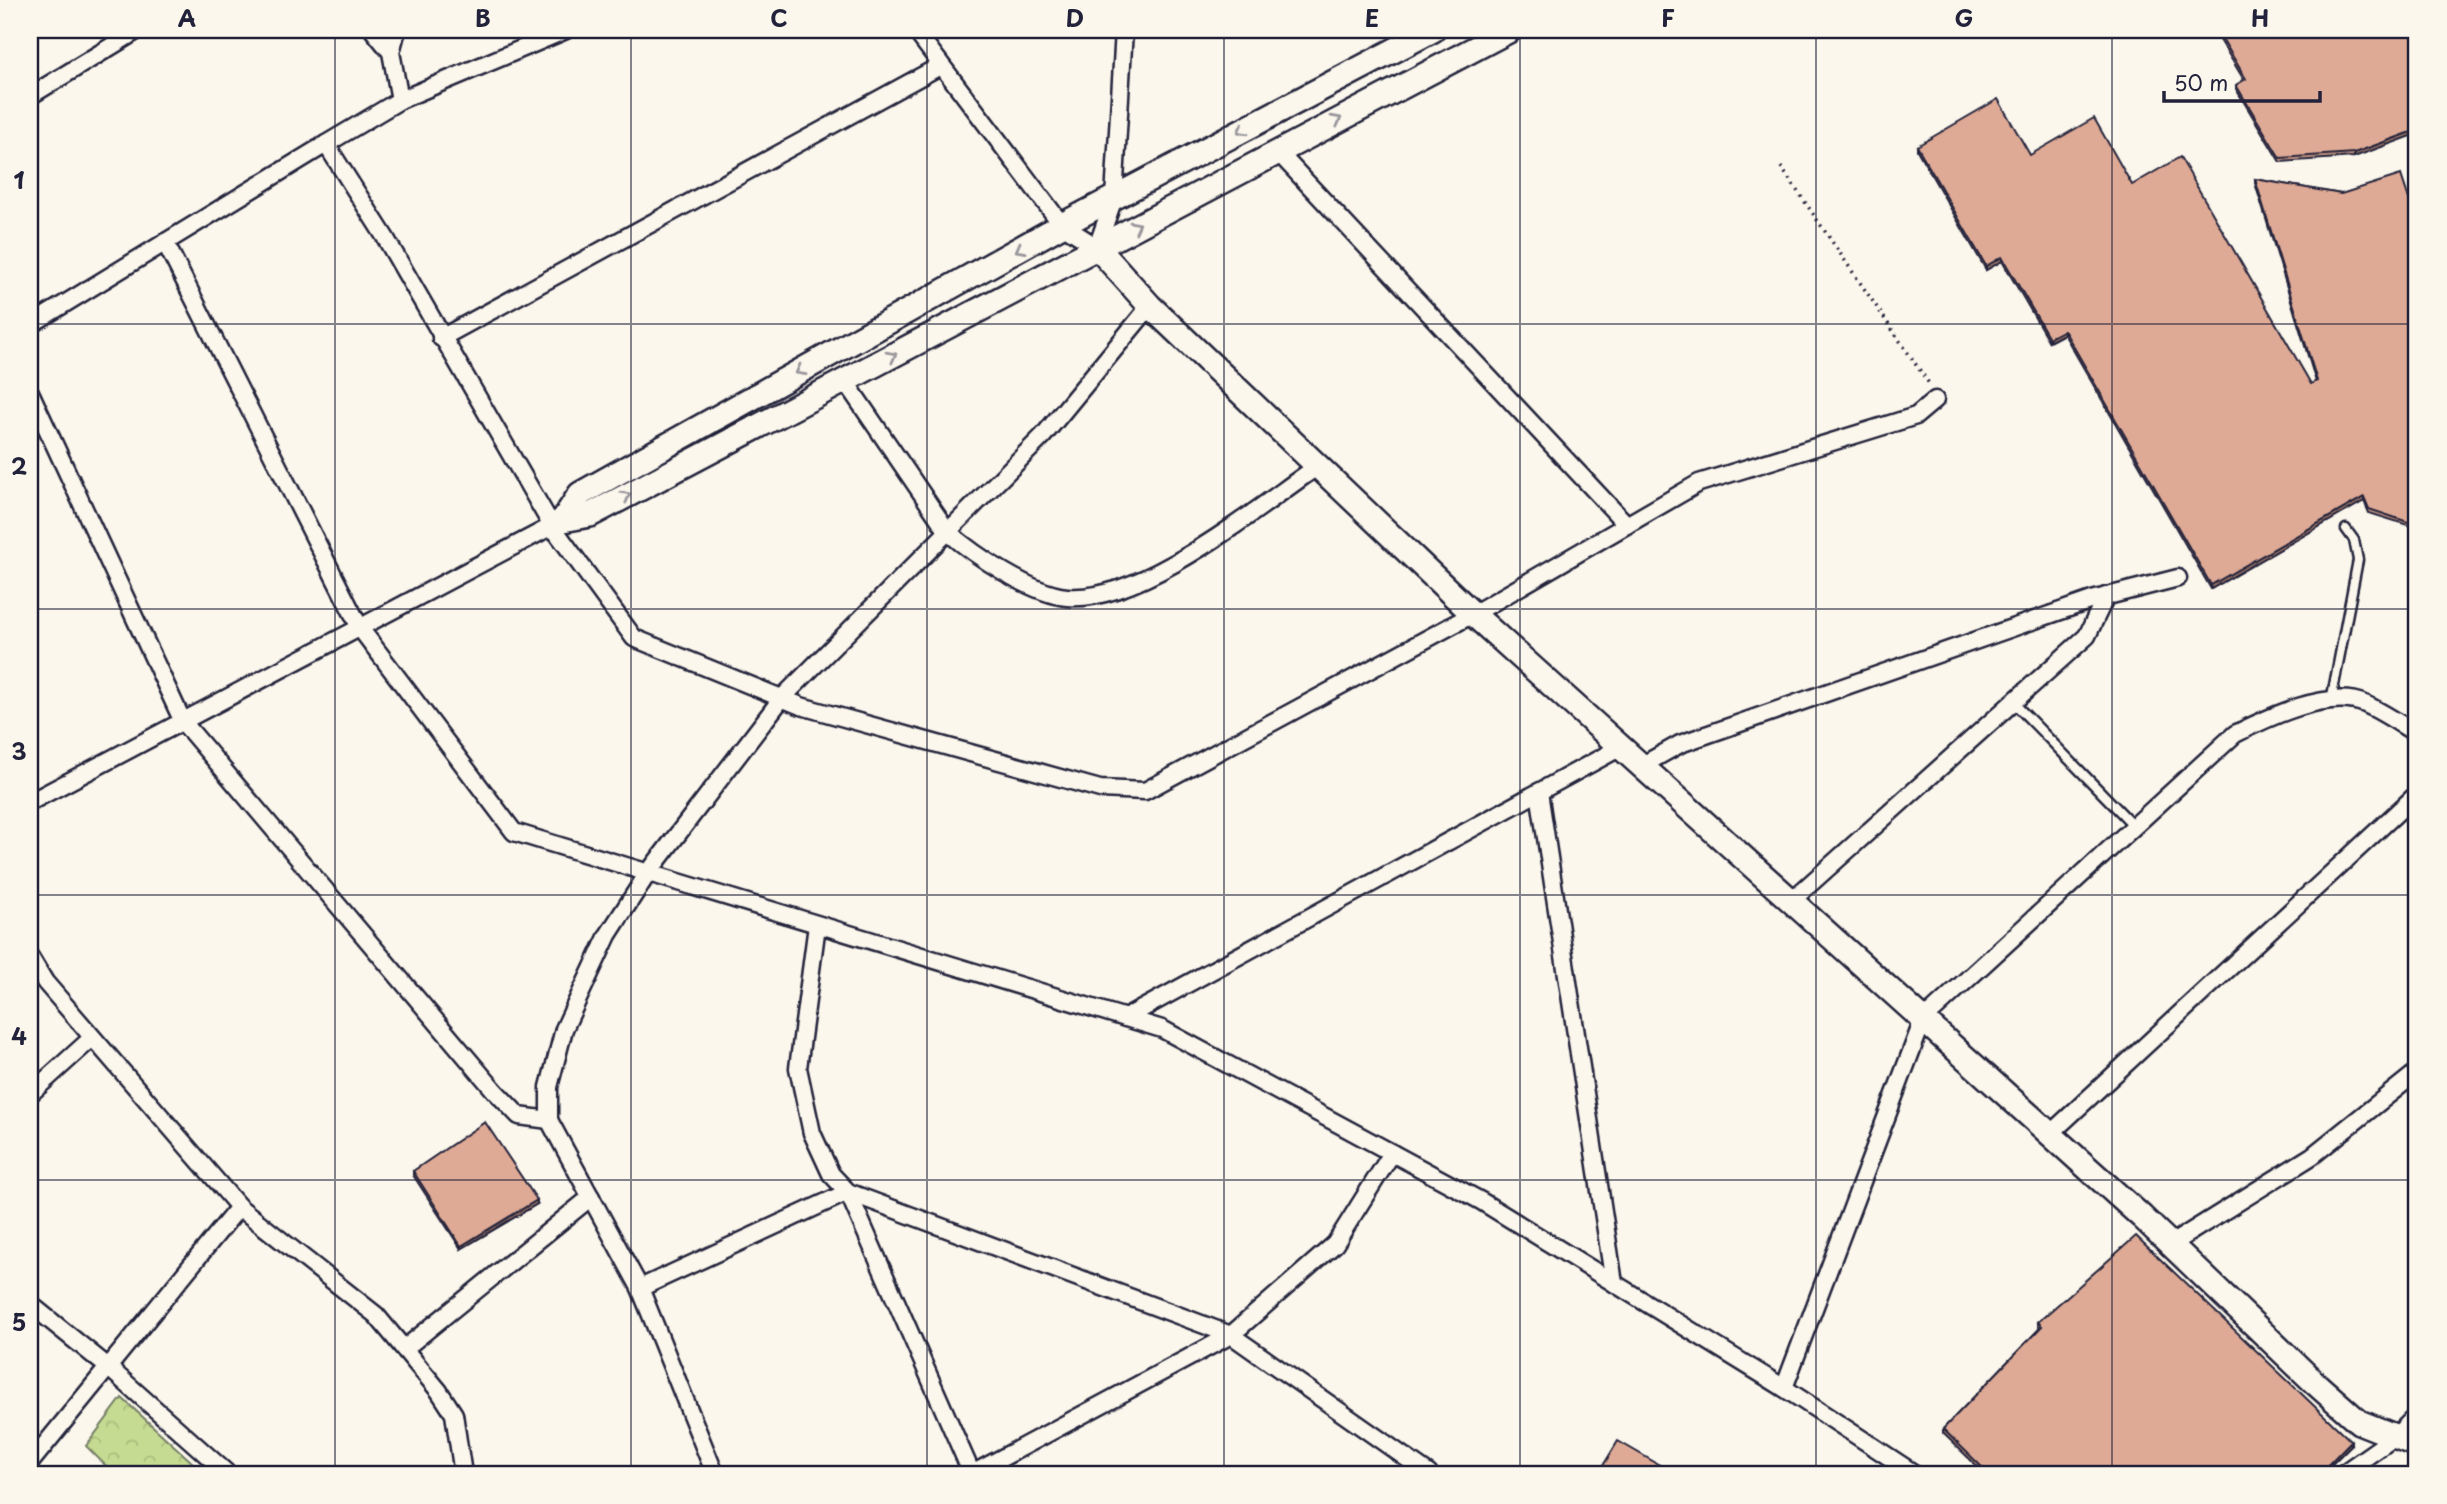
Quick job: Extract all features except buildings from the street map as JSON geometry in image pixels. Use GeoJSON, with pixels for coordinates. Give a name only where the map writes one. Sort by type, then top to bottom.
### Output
{"type":"FeatureCollection","features":[{"type":"Feature","properties":{"kind":"street"},"geometry":{"type":"LineString","coordinates":[[30,96],[138,30]]}},
{"type":"Feature","properties":{"kind":"street"},"geometry":{"type":"LineString","coordinates":[[373,30],[391,52]]}},
{"type":"Feature","properties":{"kind":"street"},"geometry":{"type":"LineString","coordinates":[[397,30],[391,52],[400,100]]}},
{"type":"Feature","properties":{"kind":"street"},"geometry":{"type":"LineString","coordinates":[[30,325],[400,100],[566,30]]}},
{"type":"Feature","properties":{"kind":"street"},"geometry":{"type":"LineString","coordinates":[[915,30],[1062,225],[1097,247],[1150,306],[1473,614],[2171,1244],[2359,1422],[2407,1441]]}},
{"type":"Feature","properties":{"kind":"street"},"geometry":{"type":"LineString","coordinates":[[1097,247],[1114,198],[1124,30]]}},
{"type":"Feature","properties":{"kind":"street"},"geometry":{"type":"LineString","coordinates":[[557,523],[580,494],[1062,225],[1433,30]]}},
{"type":"Feature","properties":{"kind":"street"},"geometry":{"type":"LineString","coordinates":[[30,802],[557,523],[590,515],[1510,30]]}},
{"type":"Feature","properties":{"kind":"street"},"geometry":{"type":"LineString","coordinates":[[441,338],[940,66]]}},
{"type":"Feature","properties":{"kind":"street"},"geometry":{"type":"LineString","coordinates":[[326,144],[385,237],[441,338],[557,523],[634,638],[782,698],[1100,789],[1145,791],[1473,614],[1699,483],[1916,416],[1935,400]]}},
{"type":"Feature","properties":{"kind":"street"},"geometry":{"type":"LineString","coordinates":[[1278,152],[1627,525]]}},
{"type":"Feature","properties":{"kind":"street"},"geometry":{"type":"LineString","coordinates":[[165,242],[360,628],[514,832],[1162,1029],[1481,1201],[1784,1388],[1915,1474]]}},
{"type":"Feature","properties":{"kind":"street"},"geometry":{"type":"LineString","coordinates":[[715,1474],[640,1288],[550,1120],[549,1087],[564,1029],[608,935],[648,873],[782,698],[1044,436],[1150,306]]}},
{"type":"Feature","properties":{"kind":"street"},"geometry":{"type":"LineString","coordinates":[[845,381],[948,532],[967,549],[1042,591],[1066,597],[1091,596],[1158,573],[1191,555],[1318,466]]}},
{"type":"Feature","properties":{"kind":"street"},"geometry":{"type":"LineString","coordinates":[[30,392],[183,722],[495,1091],[519,1116],[550,1120]]}},
{"type":"Feature","properties":{"kind":"street"},"geometry":{"type":"LineString","coordinates":[[1641,766],[1680,744],[2106,596],[2178,578]]}},
{"type":"Feature","properties":{"kind":"street"},"geometry":{"type":"LineString","coordinates":[[1791,901],[2087,636],[2106,596]]}},
{"type":"Feature","properties":{"kind":"street"},"geometry":{"type":"LineString","coordinates":[[1784,1388],[1923,1020],[2235,734],[2290,709],[2331,701],[2363,702],[2417,734]]}},
{"type":"Feature","properties":{"kind":"street"},"geometry":{"type":"LineString","coordinates":[[1125,1018],[1621,747]]}},
{"type":"Feature","properties":{"kind":"street"},"geometry":{"type":"LineString","coordinates":[[1539,792],[1614,1283]]}},
{"type":"Feature","properties":{"kind":"street"},"geometry":{"type":"LineString","coordinates":[[2050,1134],[2417,793]]}},
{"type":"Feature","properties":{"kind":"street"},"geometry":{"type":"LineString","coordinates":[[817,925],[798,1068],[812,1133],[831,1174],[848,1192],[972,1474],[1231,1335],[1335,1244],[1392,1153]]}},
{"type":"Feature","properties":{"kind":"street"},"geometry":{"type":"LineString","coordinates":[[30,957],[45,982],[239,1208],[376,1315],[454,1414],[463,1474]]}},
{"type":"Feature","properties":{"kind":"street"},"geometry":{"type":"LineString","coordinates":[[30,1094],[92,1038]]}},
{"type":"Feature","properties":{"kind":"street"},"geometry":{"type":"LineString","coordinates":[[2171,1244],[2312,1156],[2417,1072]]}},
{"type":"Feature","properties":{"kind":"street"},"geometry":{"type":"LineString","coordinates":[[640,1288],[848,1192],[1231,1335],[1429,1474]]}},
{"type":"Feature","properties":{"kind":"street"},"geometry":{"type":"LineString","coordinates":[[404,1349],[591,1197]]}},
{"type":"Feature","properties":{"kind":"street"},"geometry":{"type":"LineString","coordinates":[[30,1463],[239,1208]]}},
{"type":"Feature","properties":{"kind":"street"},"geometry":{"type":"LineString","coordinates":[[30,1304],[108,1367],[228,1474]]}},
{"type":"Feature","properties":{"kind":"street"},"geometry":{"type":"LineString","coordinates":[[2342,1474],[2407,1441],[2417,1415]]}},
{"type":"Feature","properties":{"kind":"lane"},"geometry":{"type":"LineString","coordinates":[[2331,701],[2333,677],[2358,561],[2354,540],[2346,528]]}},
{"type":"Feature","properties":{"kind":"lane"},"geometry":{"type":"LineString","coordinates":[[2013,702],[2135,827]]}},
{"type":"Feature","properties":{"kind":"path"},"geometry":{"type":"LineString","coordinates":[[1780,167],[1930,384],[1935,400]]}},
{"type":"Feature","properties":{"kind":"green space"},"geometry":{"type":"Polygon","coordinates":[[[122,1398],[205,1474],[114,1474],[86,1446],[122,1398]]]}}]}
